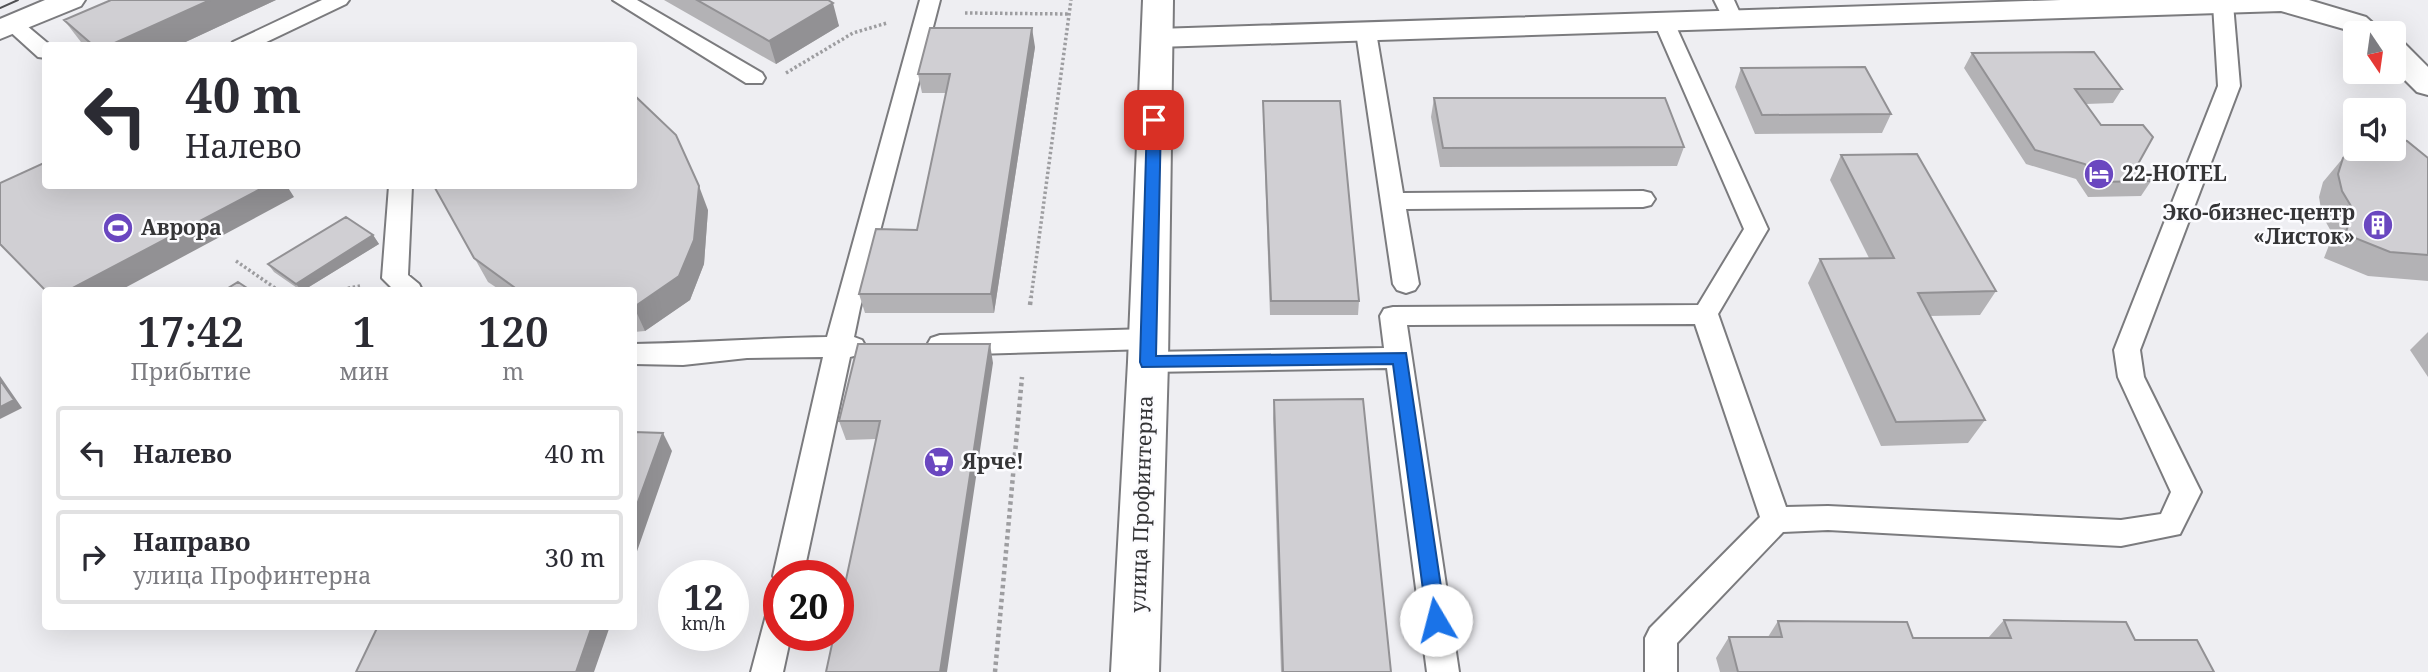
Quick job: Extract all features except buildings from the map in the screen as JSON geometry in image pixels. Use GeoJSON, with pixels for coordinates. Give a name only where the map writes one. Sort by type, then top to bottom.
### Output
{"type":"FeatureCollection","features":[{"type":"Feature","properties":{"kind":"street"},"geometry":{"type":"LineString","coordinates":[[6,27],[70,0]]}},
{"type":"Feature","properties":{"kind":"street","name":"улица Профинтерна"},"geometry":{"type":"LineString","coordinates":[[1135,672],[1158,0]]}},
{"type":"Feature","properties":{"kind":"street"},"geometry":{"type":"LineString","coordinates":[[1157,38],[1664,22],[1728,10],[2278,1],[2347,21]]}},
{"type":"Feature","properties":{"kind":"street"},"geometry":{"type":"LineString","coordinates":[[2406,63],[2428,85]]}},
{"type":"Feature","properties":{"kind":"lane"},"geometry":{"type":"LineString","coordinates":[[249,42],[339,0]]}},
{"type":"Feature","properties":{"kind":"lane"},"geometry":{"type":"LineString","coordinates":[[622,0],[754,78]]}},
{"type":"Feature","properties":{"kind":"lane"},"geometry":{"type":"LineString","coordinates":[[1661,672],[1661,638],[1776,520],[1828,518],[2121,533],[2170,525],[2186,492],[2131,377],[2127,350],[2229,86],[2223,4]]}},
{"type":"Feature","properties":{"kind":"lane"},"geometry":{"type":"LineString","coordinates":[[791,560],[838,347],[929,6]]}},
{"type":"Feature","properties":{"kind":"lane"},"geometry":{"type":"LineString","coordinates":[[1664,22],[1756,229],[1705,314],[1776,520]]}},
{"type":"Feature","properties":{"kind":"lane"},"geometry":{"type":"LineString","coordinates":[[6,27],[42,50]]}},
{"type":"Feature","properties":{"kind":"lane"},"geometry":{"type":"LineString","coordinates":[[1366,32],[1406,284]]}},
{"type":"Feature","properties":{"kind":"lane"},"geometry":{"type":"LineString","coordinates":[[400,189],[396,278],[406,287]]}},
{"type":"Feature","properties":{"kind":"lane"},"geometry":{"type":"LineString","coordinates":[[1392,201],[1643,199]]}},
{"type":"Feature","properties":{"kind":"lane"},"geometry":{"type":"LineString","coordinates":[[1443,672],[1393,316],[1705,314]]}},
{"type":"Feature","properties":{"kind":"lane"},"geometry":{"type":"LineString","coordinates":[[918,345],[1400,358]]}},
{"type":"Feature","properties":{"kind":"lane"},"geometry":{"type":"LineString","coordinates":[[637,354],[683,355],[747,348],[878,346]]}},
{"type":"Feature","properties":{"kind":"lane"},"geometry":{"type":"LineString","coordinates":[[767,672],[772,651]]}},
{"type":"Feature","properties":{"kind":"path"},"geometry":{"type":"LineString","coordinates":[[754,78],[783,75],[853,33],[929,6],[1069,14]]}},
{"type":"Feature","properties":{"kind":"path"},"geometry":{"type":"LineString","coordinates":[[236,261],[274,287]]}},
{"type":"Feature","properties":{"kind":"tram line"},"geometry":{"type":"LineString","coordinates":[[0,8],[18,0]]}},
{"type":"Feature","properties":{"kind":"place","name":"22-HOTEL"},"geometry":{"type":"Point","coordinates":[2099,174]}},
{"type":"Feature","properties":{"kind":"place","name":"Эко-бизнес-центр «Листок»"},"geometry":{"type":"Point","coordinates":[2378,225]}},
{"type":"Feature","properties":{"kind":"place","name":"Аврора"},"geometry":{"type":"Point","coordinates":[118,228]}},
{"type":"Feature","properties":{"kind":"place","name":"Ярче!"},"geometry":{"type":"Point","coordinates":[939,462]}},
{"type":"Feature","properties":{"kind":"route"},"geometry":{"type":"LineString","coordinates":[[1154,120],[1148,362],[1400,358],[1436,620]]}}]}
